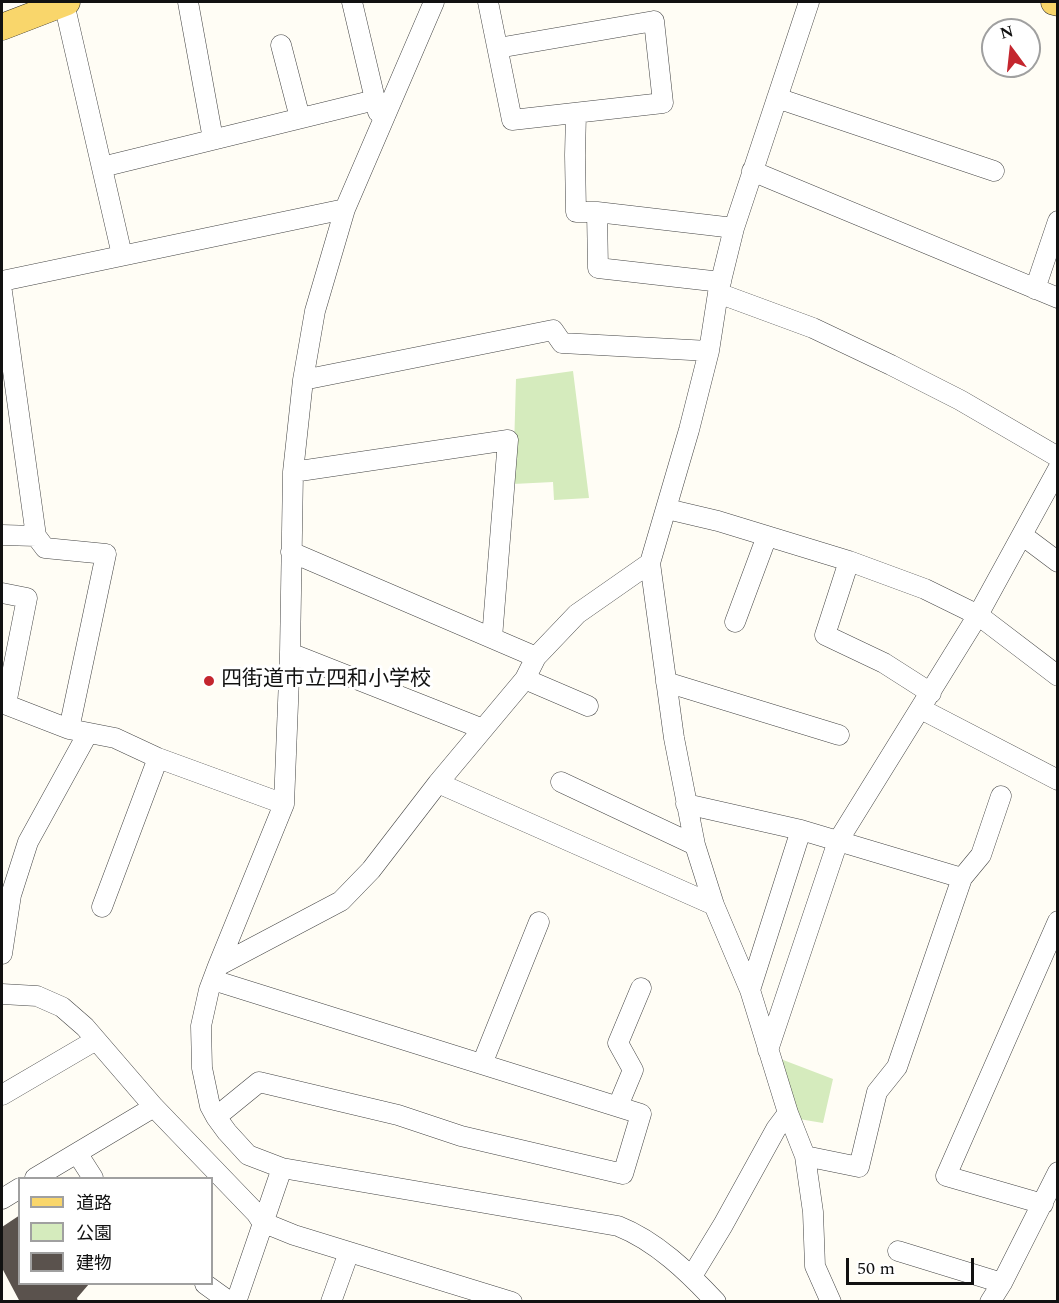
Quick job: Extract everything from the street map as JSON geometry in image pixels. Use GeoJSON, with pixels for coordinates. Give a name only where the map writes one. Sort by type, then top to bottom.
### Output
{"type":"FeatureCollection","features":[{"type":"Feature","properties":{"kind":"main road"},"geometry":{"type":"LineString","coordinates":[[2,27],[65,2]]}},
{"type":"Feature","properties":{"kind":"street"},"geometry":{"type":"LineString","coordinates":[[65,2],[122,255]]}},
{"type":"Feature","properties":{"kind":"street"},"geometry":{"type":"LineString","coordinates":[[188,2],[213,139]]}},
{"type":"Feature","properties":{"kind":"street"},"geometry":{"type":"LineString","coordinates":[[352,2],[381,126]]}},
{"type":"Feature","properties":{"kind":"street"},"geometry":{"type":"LineString","coordinates":[[434,2],[345,209],[315,311],[303,380],[293,472],[290,653],[284,804],[215,973],[201,1026],[202,1068],[210,1106],[227,1132],[248,1155],[282,1168],[618,1226],[638,1234],[692,1276],[716,1302]]}},
{"type":"Feature","properties":{"kind":"street"},"geometry":{"type":"LineString","coordinates":[[488,2],[512,120],[663,103],[654,21],[498,48]]}},
{"type":"Feature","properties":{"kind":"street"},"geometry":{"type":"LineString","coordinates":[[809,2],[734,228],[709,351],[667,509],[650,563],[674,738],[695,845],[714,905],[750,990],[788,1113],[805,1156],[813,1212],[815,1266],[831,1302]]}},
{"type":"Feature","properties":{"kind":"street"},"geometry":{"type":"LineString","coordinates":[[281,45],[300,118]]}},
{"type":"Feature","properties":{"kind":"street"},"geometry":{"type":"LineString","coordinates":[[777,98],[994,171]]}},
{"type":"Feature","properties":{"kind":"street"},"geometry":{"type":"LineString","coordinates":[[102,167],[375,100]]}},
{"type":"Feature","properties":{"kind":"street"},"geometry":{"type":"LineString","coordinates":[[576,112],[574,155],[576,212],[597,212],[734,228]]}},
{"type":"Feature","properties":{"kind":"street"},"geometry":{"type":"LineString","coordinates":[[752,171],[1058,298]]}},
{"type":"Feature","properties":{"kind":"street"},"geometry":{"type":"LineString","coordinates":[[2,281],[345,209]]}},
{"type":"Feature","properties":{"kind":"street"},"geometry":{"type":"LineString","coordinates":[[597,212],[598,268],[720,288],[891,365],[960,400],[1058,457]]}},
{"type":"Feature","properties":{"kind":"street"},"geometry":{"type":"LineString","coordinates":[[1035,289],[1058,221]]}},
{"type":"Feature","properties":{"kind":"street"},"geometry":{"type":"LineString","coordinates":[[2,292],[36,536],[45,548],[106,554],[79,731],[6,894],[2,954]]}},
{"type":"Feature","properties":{"kind":"street"},"geometry":{"type":"LineString","coordinates":[[303,380],[553,330],[562,343],[709,351]]}},
{"type":"Feature","properties":{"kind":"street"},"geometry":{"type":"LineString","coordinates":[[293,472],[508,440],[492,638]]}},
{"type":"Feature","properties":{"kind":"street"},"geometry":{"type":"LineString","coordinates":[[768,1050],[838,841],[978,615],[1058,470]]}},
{"type":"Feature","properties":{"kind":"street"},"geometry":{"type":"LineString","coordinates":[[667,509],[718,521],[849,561],[925,589],[978,615],[1058,676]]}},
{"type":"Feature","properties":{"kind":"street"},"geometry":{"type":"LineString","coordinates":[[2,534],[36,536]]}},
{"type":"Feature","properties":{"kind":"street"},"geometry":{"type":"LineString","coordinates":[[1022,535],[1058,562]]}},
{"type":"Feature","properties":{"kind":"street"},"geometry":{"type":"LineString","coordinates":[[735,622],[767,536]]}},
{"type":"Feature","properties":{"kind":"street"},"geometry":{"type":"LineString","coordinates":[[291,552],[536,657]]}},
{"type":"Feature","properties":{"kind":"street"},"geometry":{"type":"LineString","coordinates":[[849,561],[825,635],[884,663],[926,701],[1058,780]]}},
{"type":"Feature","properties":{"kind":"street"},"geometry":{"type":"LineString","coordinates":[[215,973],[341,901],[370,870],[438,783],[525,679],[536,657],[577,614],[650,563]]}},
{"type":"Feature","properties":{"kind":"street"},"geometry":{"type":"LineString","coordinates":[[2,593],[27,598],[4,704],[79,731],[115,738],[158,758],[284,804]]}},
{"type":"Feature","properties":{"kind":"street"},"geometry":{"type":"LineString","coordinates":[[290,653],[483,729]]}},
{"type":"Feature","properties":{"kind":"street"},"geometry":{"type":"LineString","coordinates":[[525,679],[588,706]]}},
{"type":"Feature","properties":{"kind":"street"},"geometry":{"type":"LineString","coordinates":[[666,682],[839,735]]}},
{"type":"Feature","properties":{"kind":"street"},"geometry":{"type":"LineString","coordinates":[[102,907],[158,758]]}},
{"type":"Feature","properties":{"kind":"street"},"geometry":{"type":"LineString","coordinates":[[561,782],[695,845]]}},
{"type":"Feature","properties":{"kind":"street"},"geometry":{"type":"LineString","coordinates":[[438,783],[714,905]]}},
{"type":"Feature","properties":{"kind":"street"},"geometry":{"type":"LineString","coordinates":[[805,1156],[859,1167],[877,1092],[897,1066],[962,878],[981,855],[1001,796]]}},
{"type":"Feature","properties":{"kind":"street"},"geometry":{"type":"LineString","coordinates":[[686,804],[801,830],[962,878]]}},
{"type":"Feature","properties":{"kind":"street"},"geometry":{"type":"LineString","coordinates":[[750,990],[801,830]]}},
{"type":"Feature","properties":{"kind":"street"},"geometry":{"type":"LineString","coordinates":[[1043,1204],[946,1176],[1058,921]]}},
{"type":"Feature","properties":{"kind":"street"},"geometry":{"type":"LineString","coordinates":[[482,1064],[539,922]]}},
{"type":"Feature","properties":{"kind":"street"},"geometry":{"type":"LineString","coordinates":[[215,973],[482,1064],[641,1114],[623,1174],[461,1136],[398,1115],[259,1082],[216,1117]]}},
{"type":"Feature","properties":{"kind":"street"},"geometry":{"type":"LineString","coordinates":[[618,1106],[633,1070],[618,1043],[641,988]]}},
{"type":"Feature","properties":{"kind":"street"},"geometry":{"type":"LineString","coordinates":[[2,994],[37,996],[62,1007],[96,1040],[154,1107],[262,1222],[294,1235],[512,1302]]}},
{"type":"Feature","properties":{"kind":"street"},"geometry":{"type":"LineString","coordinates":[[2,1095],[96,1040]]}},
{"type":"Feature","properties":{"kind":"street"},"geometry":{"type":"LineString","coordinates":[[38,1177],[154,1107]]}},
{"type":"Feature","properties":{"kind":"street"},"geometry":{"type":"LineString","coordinates":[[692,1276],[776,1129],[788,1113]]}},
{"type":"Feature","properties":{"kind":"street"},"geometry":{"type":"LineString","coordinates":[[77,1153],[92,1177]]}},
{"type":"Feature","properties":{"kind":"street"},"geometry":{"type":"LineString","coordinates":[[236,1302],[282,1168]]}},
{"type":"Feature","properties":{"kind":"street"},"geometry":{"type":"LineString","coordinates":[[990,1302],[1002,1283],[1058,1172]]}},
{"type":"Feature","properties":{"kind":"street"},"geometry":{"type":"LineString","coordinates":[[2,1199],[18,1189]]}},
{"type":"Feature","properties":{"kind":"street"},"geometry":{"type":"LineString","coordinates":[[898,1251],[1002,1283]]}},
{"type":"Feature","properties":{"kind":"street"},"geometry":{"type":"LineString","coordinates":[[331,1302],[349,1252]]}},
{"type":"Feature","properties":{"kind":"street"},"geometry":{"type":"LineString","coordinates":[[206,1285],[230,1302]]}},
{"type":"Feature","properties":{"kind":"green space"},"geometry":{"type":"Polygon","coordinates":[[[573,371],[589,498],[554,500],[553,482],[513,484],[516,379],[573,371]]]}},
{"type":"Feature","properties":{"kind":"green space"},"geometry":{"type":"Polygon","coordinates":[[[778,1058],[833,1079],[823,1123],[799,1119],[778,1058]]]}},
{"type":"Feature","properties":{"kind":"building"},"geometry":{"type":"Polygon","coordinates":[[[18,1216],[18,1285],[88,1285],[77,1298],[78,1302],[20,1302],[2,1268],[2,1227],[18,1216]]]}},
{"type":"Feature","properties":{"kind":"place","name":"四街道市立四和小学校"},"geometry":{"type":"Point","coordinates":[209,681]}}]}
